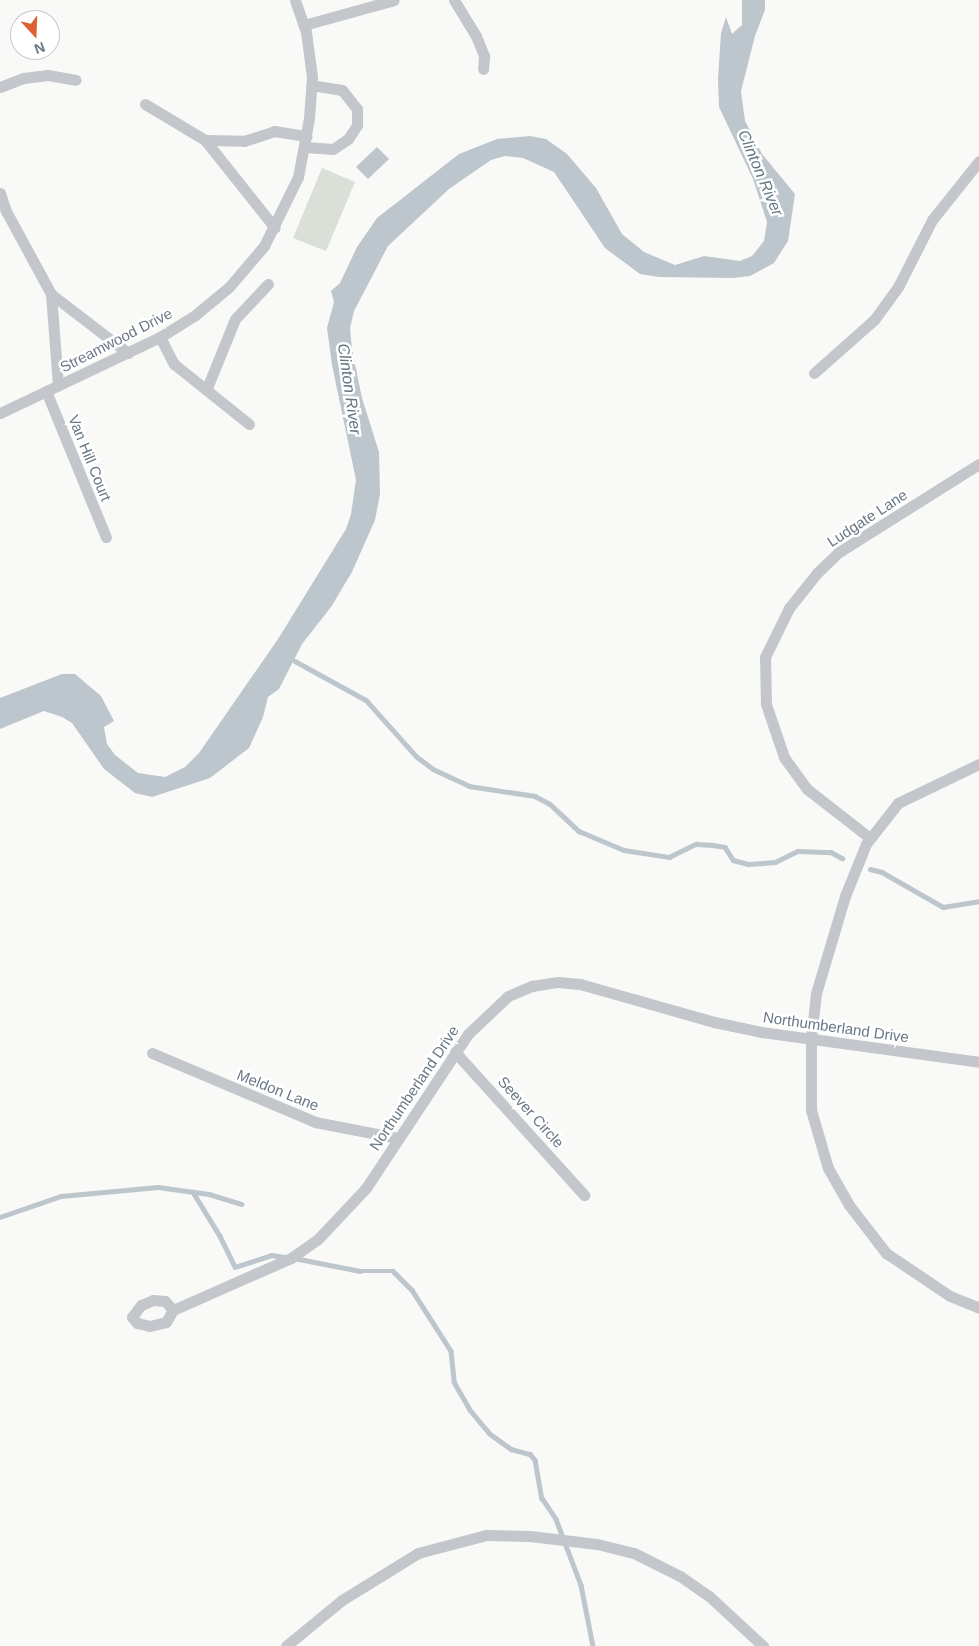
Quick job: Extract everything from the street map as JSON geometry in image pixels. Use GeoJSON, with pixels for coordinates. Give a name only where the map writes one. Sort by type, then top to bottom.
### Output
{"type":"FeatureCollection","features":[{"type":"Feature","properties":{"kind":"street","name":"Streamwood Drive"},"geometry":{"type":"LineString","coordinates":[[0,413],[160,338],[194,316],[229,287],[251,264],[275,228],[298,177],[306,142],[311,85],[304,25],[295,0]]}},
{"type":"Feature","properties":{"kind":"street"},"geometry":{"type":"LineString","coordinates":[[304,25],[394,0]]}},
{"type":"Feature","properties":{"kind":"street"},"geometry":{"type":"LineString","coordinates":[[454,0],[476,36],[484,56],[484,69]]}},
{"type":"Feature","properties":{"kind":"street"},"geometry":{"type":"LineString","coordinates":[[0,87],[24,78],[48,75],[76,80]]}},
{"type":"Feature","properties":{"kind":"street"},"geometry":{"type":"LineString","coordinates":[[205,140],[244,141],[274,132],[332,149],[348,139],[357,125],[357,109],[342,90],[311,85]]}},
{"type":"Feature","properties":{"kind":"street"},"geometry":{"type":"LineString","coordinates":[[145,104],[205,140],[275,228]]}},
{"type":"Feature","properties":{"kind":"street"},"geometry":{"type":"LineString","coordinates":[[814,373],[874,320],[898,287],[932,220],[979,161]]}},
{"type":"Feature","properties":{"kind":"street"},"geometry":{"type":"LineString","coordinates":[[0,193],[6,211],[51,294],[128,353]]}},
{"type":"Feature","properties":{"kind":"street"},"geometry":{"type":"LineString","coordinates":[[207,388],[235,319],[268,284]]}},
{"type":"Feature","properties":{"kind":"street"},"geometry":{"type":"LineString","coordinates":[[51,294],[58,386]]}},
{"type":"Feature","properties":{"kind":"street"},"geometry":{"type":"LineString","coordinates":[[160,338],[174,364],[207,388],[249,424]]}},
{"type":"Feature","properties":{"kind":"street","name":"Van Hill Court"},"geometry":{"type":"LineString","coordinates":[[46,391],[106,537]]}},
{"type":"Feature","properties":{"kind":"street","name":"Ludgate Lane"},"geometry":{"type":"LineString","coordinates":[[870,838],[807,789],[784,757],[766,704],[765,657],[789,608],[817,573],[839,552],[979,464]]}},
{"type":"Feature","properties":{"kind":"street"},"geometry":{"type":"LineString","coordinates":[[979,764],[898,803],[870,838],[845,896],[825,961],[811,1039],[811,1110],[828,1168],[849,1205],[886,1253],[950,1296],[979,1308]]}},
{"type":"Feature","properties":{"kind":"street","name":"Northumberland Drive"},"geometry":{"type":"LineString","coordinates":[[173,1310],[291,1258],[318,1239],[366,1188],[468,1034],[508,996],[532,986],[558,982],[580,984],[714,1022],[811,1039],[979,1062]]}},
{"type":"Feature","properties":{"kind":"street","name":"Seever Circle"},"geometry":{"type":"LineString","coordinates":[[455,1052],[584,1194]]}},
{"type":"Feature","properties":{"kind":"street","name":"Meldon Lane"},"geometry":{"type":"LineString","coordinates":[[152,1053],[315,1122],[398,1138]]}},
{"type":"Feature","properties":{"kind":"street"},"geometry":{"type":"LineString","coordinates":[[286,1646],[342,1600],[418,1553],[486,1535],[530,1536],[597,1544],[634,1553],[680,1576],[709,1596],[763,1646]]}},
{"type":"Feature","properties":{"kind":"shaded area"},"geometry":{"type":"Polygon","coordinates":[[[322,168],[355,182],[326,251],[293,238],[322,168]]]}},
{"type":"Feature","properties":{"kind":"water","name":"Clinton River"},"geometry":{"type":"Polygon","coordinates":[[[742,0],[765,0],[765,10],[755,36],[741,91],[745,121],[762,154],[795,194],[788,241],[774,263],[750,276],[733,278],[659,277],[640,274],[605,248],[554,172],[523,158],[505,156],[491,160],[449,189],[388,246],[354,311],[350,328],[352,349],[362,398],[379,452],[380,494],[375,520],[352,572],[331,607],[302,644],[279,689],[268,697],[263,717],[249,748],[210,778],[152,797],[135,793],[104,769],[72,723],[62,717],[44,711],[0,729],[0,698],[62,674],[75,674],[101,696],[114,721],[104,727],[107,744],[115,755],[138,773],[165,777],[185,767],[199,753],[278,639],[346,529],[351,514],[356,480],[332,365],[327,328],[334,302],[331,291],[340,283],[357,247],[377,218],[459,154],[497,139],[530,136],[546,139],[567,154],[596,188],[622,234],[644,252],[675,265],[704,256],[740,261],[752,256],[764,241],[767,222],[753,179],[719,107],[718,79],[721,33],[726,17],[732,34],[742,25],[742,0]]]}},
{"type":"Feature","properties":{"kind":"water"},"geometry":{"type":"Polygon","coordinates":[[[377,147],[389,159],[368,179],[356,167],[377,147]]]}},
{"type":"Feature","properties":{"kind":"waterway"},"geometry":{"type":"LineString","coordinates":[[295,661],[366,700],[416,756],[433,769],[469,786],[535,796],[550,804],[579,831],[624,850],[669,857],[696,844],[713,845],[725,847],[733,860],[748,864],[775,862],[798,851],[831,852],[842,858]]}},
{"type":"Feature","properties":{"kind":"waterway"},"geometry":{"type":"LineString","coordinates":[[870,869],[882,872],[943,907],[979,901]]}},
{"type":"Feature","properties":{"kind":"waterway"},"geometry":{"type":"LineString","coordinates":[[0,1217],[61,1196],[158,1187],[209,1194],[242,1204]]}},
{"type":"Feature","properties":{"kind":"waterway"},"geometry":{"type":"LineString","coordinates":[[193,1192],[220,1236],[235,1267],[271,1255],[286,1257]]}},
{"type":"Feature","properties":{"kind":"waterway"},"geometry":{"type":"LineString","coordinates":[[294,1258],[360,1271],[393,1271],[412,1290],[451,1351],[454,1382],[470,1410],[489,1433],[511,1449],[530,1454],[535,1460],[542,1498],[556,1519],[581,1585],[593,1646]]}}]}
